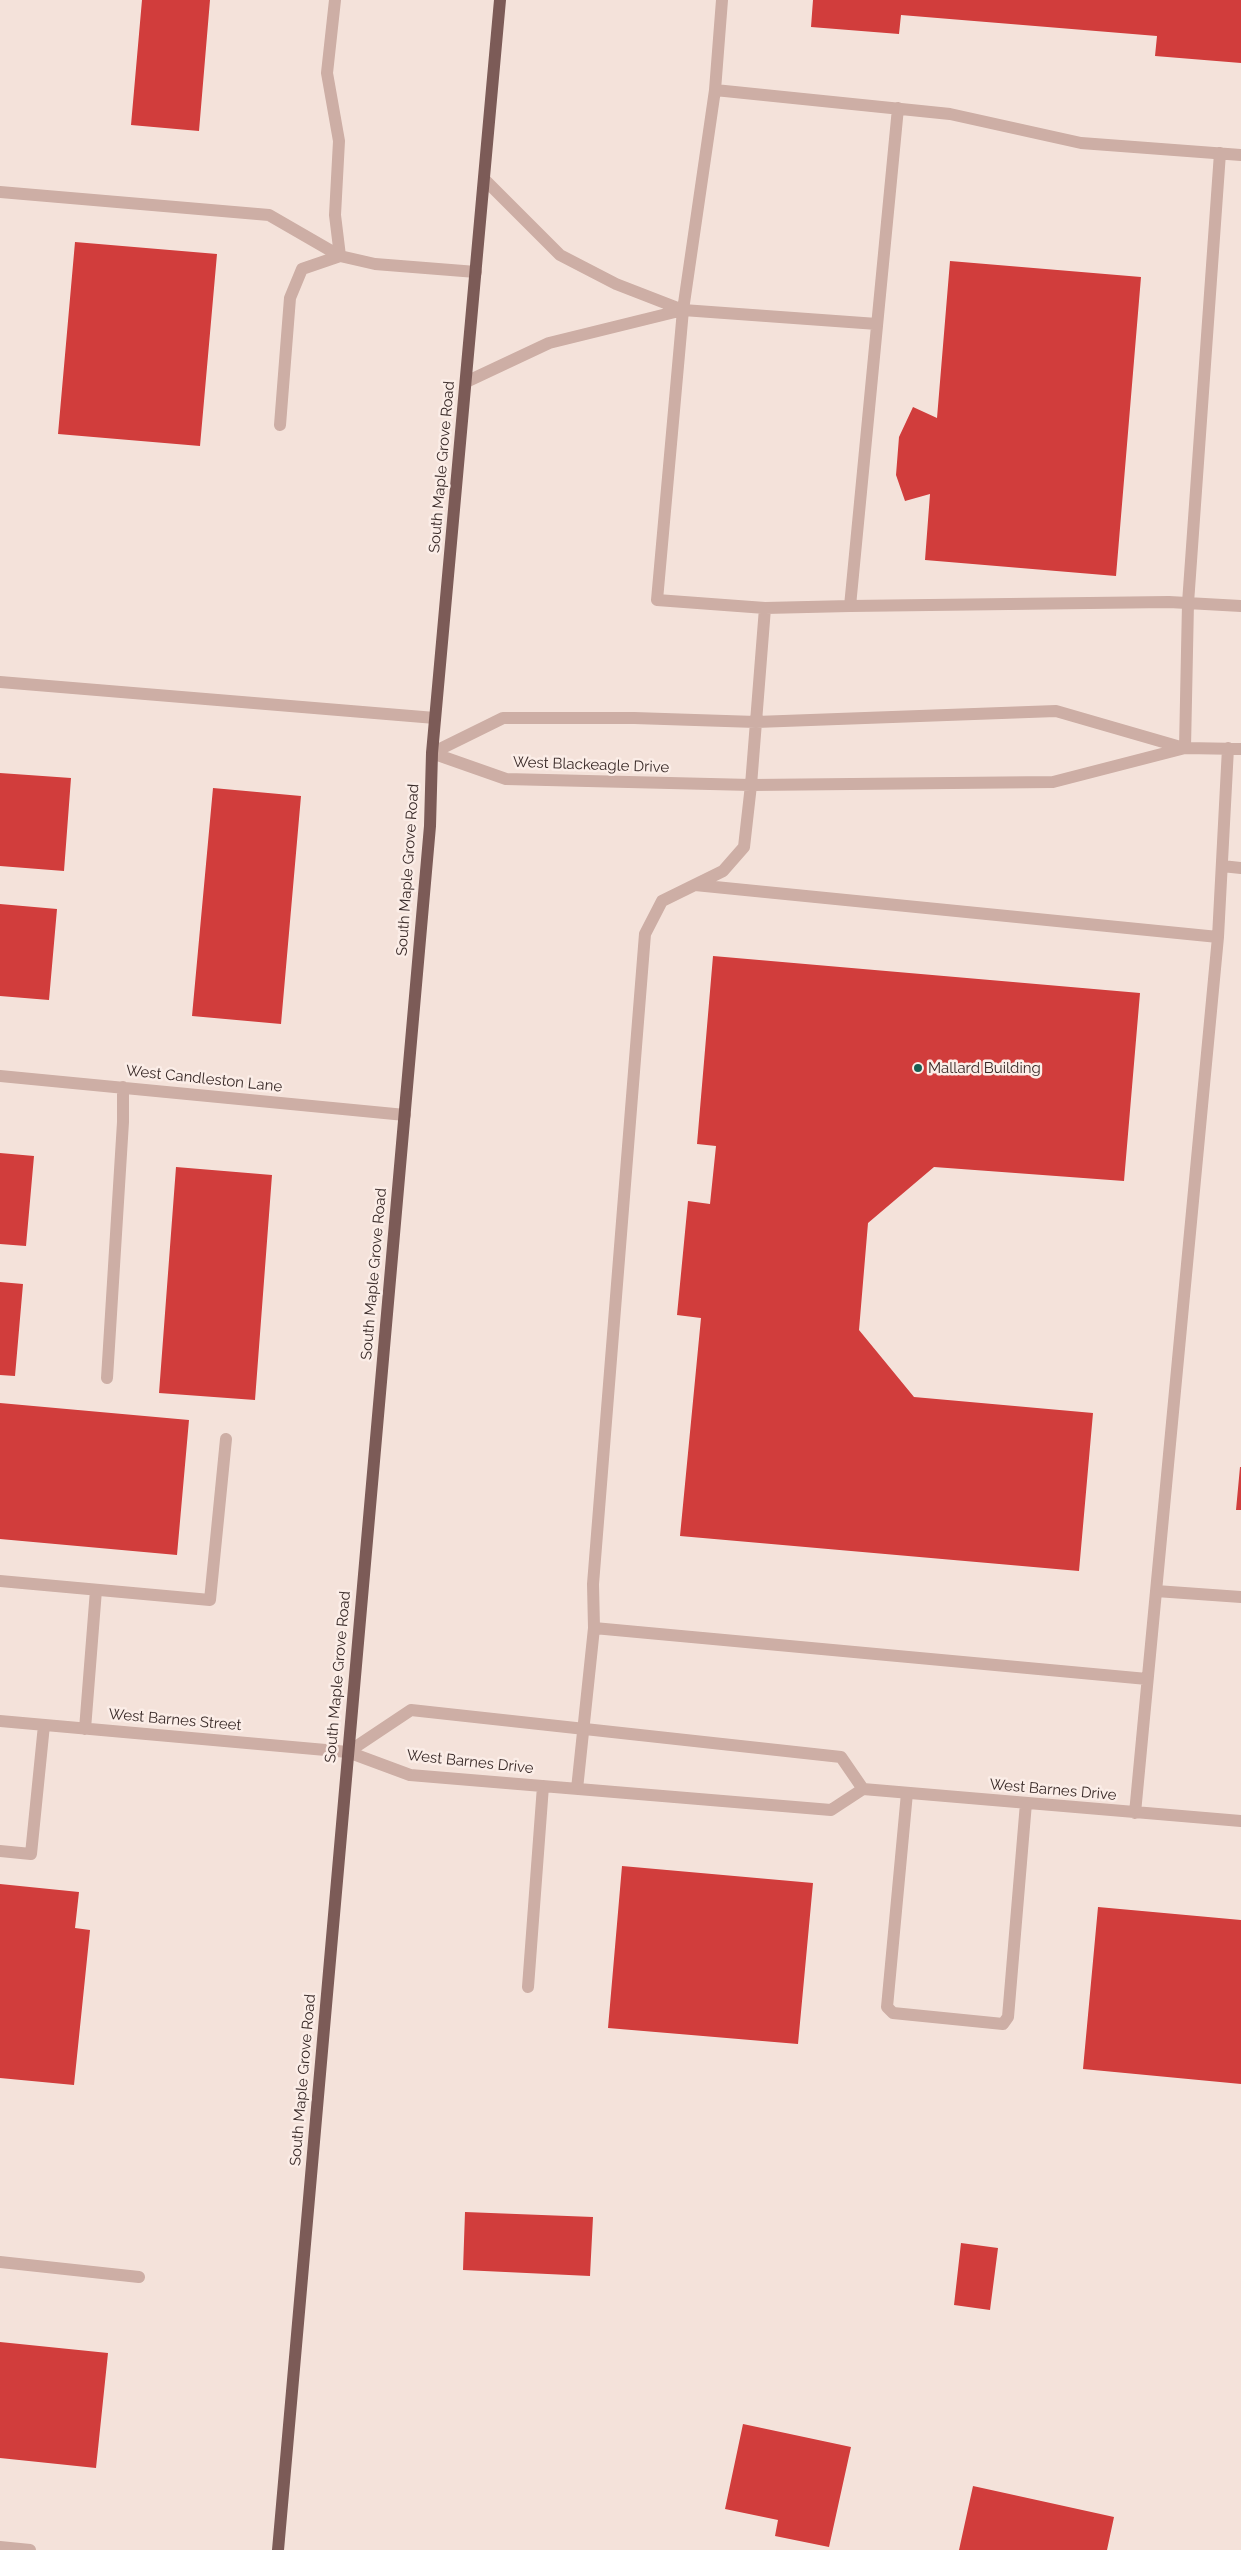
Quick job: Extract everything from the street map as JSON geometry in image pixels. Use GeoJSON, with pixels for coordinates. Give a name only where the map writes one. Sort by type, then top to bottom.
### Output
{"type":"FeatureCollection","features":[{"type":"Feature","properties":{"kind":"main road","name":"South Maple Grove Road"},"geometry":{"type":"LineString","coordinates":[[278,2550],[430,826],[435,718],[500,0]]}},
{"type":"Feature","properties":{"kind":"street"},"geometry":{"type":"LineString","coordinates":[[335,0],[327,73],[339,141],[335,215],[340,256]]}},
{"type":"Feature","properties":{"kind":"street"},"geometry":{"type":"LineString","coordinates":[[722,0],[715,90],[683,310],[656,600],[765,608],[1188,603],[1241,606]]}},
{"type":"Feature","properties":{"kind":"street"},"geometry":{"type":"LineString","coordinates":[[715,90],[950,114],[1081,142],[1241,155]]}},
{"type":"Feature","properties":{"kind":"street"},"geometry":{"type":"LineString","coordinates":[[850,606],[898,108]]}},
{"type":"Feature","properties":{"kind":"street"},"geometry":{"type":"LineString","coordinates":[[1185,748],[1188,603],[1220,153]]}},
{"type":"Feature","properties":{"kind":"street"},"geometry":{"type":"LineString","coordinates":[[484,179],[560,255],[616,284],[683,310],[877,324]]}},
{"type":"Feature","properties":{"kind":"street"},"geometry":{"type":"LineString","coordinates":[[0,192],[269,214],[340,256],[375,264],[476,272]]}},
{"type":"Feature","properties":{"kind":"street"},"geometry":{"type":"LineString","coordinates":[[280,425],[290,298],[302,269],[340,256]]}},
{"type":"Feature","properties":{"kind":"street"},"geometry":{"type":"LineString","coordinates":[[466,382],[549,343],[683,310]]}},
{"type":"Feature","properties":{"kind":"street"},"geometry":{"type":"LineString","coordinates":[[577,1789],[594,1628],[593,1584],[645,934],[662,901],[722,871],[744,847],[751,785],[765,608]]}},
{"type":"Feature","properties":{"kind":"street"},"geometry":{"type":"LineString","coordinates":[[0,682],[435,718]]}},
{"type":"Feature","properties":{"kind":"street","name":"West Blackeagle Drive"},"geometry":{"type":"LineString","coordinates":[[432,753],[503,718],[634,718],[756,722],[1056,711],[1185,748],[1235,749]]}},
{"type":"Feature","properties":{"kind":"street","name":"West Blackeagle Drive"},"geometry":{"type":"LineString","coordinates":[[432,753],[506,779],[751,785],[1053,782],[1185,748]]}},
{"type":"Feature","properties":{"kind":"street"},"geometry":{"type":"LineString","coordinates":[[1135,1813],[1218,937],[1222,866],[1235,749]]}},
{"type":"Feature","properties":{"kind":"street"},"geometry":{"type":"LineString","coordinates":[[1222,866],[1241,868]]}},
{"type":"Feature","properties":{"kind":"street"},"geometry":{"type":"LineString","coordinates":[[695,884],[1218,937]]}},
{"type":"Feature","properties":{"kind":"street","name":"West Candleston Lane"},"geometry":{"type":"LineString","coordinates":[[0,1076],[405,1115]]}},
{"type":"Feature","properties":{"kind":"street"},"geometry":{"type":"LineString","coordinates":[[107,1378],[123,1122],[123,1088]]}},
{"type":"Feature","properties":{"kind":"street"},"geometry":{"type":"LineString","coordinates":[[0,1581],[210,1600],[226,1439]]}},
{"type":"Feature","properties":{"kind":"street"},"geometry":{"type":"LineString","coordinates":[[85,1729],[96,1590]]}},
{"type":"Feature","properties":{"kind":"street"},"geometry":{"type":"LineString","coordinates":[[1156,1591],[1241,1597]]}},
{"type":"Feature","properties":{"kind":"street"},"geometry":{"type":"LineString","coordinates":[[594,1628],[1147,1679]]}},
{"type":"Feature","properties":{"kind":"street"},"geometry":{"type":"LineString","coordinates":[[348,1752],[411,1710],[841,1757],[863,1789]]}},
{"type":"Feature","properties":{"kind":"street","name":"West Barnes Street"},"geometry":{"type":"LineString","coordinates":[[0,1721],[348,1752]]}},
{"type":"Feature","properties":{"kind":"street"},"geometry":{"type":"LineString","coordinates":[[0,1852],[31,1854],[44,1725]]}},
{"type":"Feature","properties":{"kind":"street","name":"West Barnes Drive"},"geometry":{"type":"LineString","coordinates":[[348,1752],[410,1776],[831,1810],[863,1789],[1241,1821]]}},
{"type":"Feature","properties":{"kind":"street"},"geometry":{"type":"LineString","coordinates":[[528,1987],[543,1786]]}},
{"type":"Feature","properties":{"kind":"street"},"geometry":{"type":"LineString","coordinates":[[907,1793],[887,2007],[893,2013],[1003,2024],[1008,2017],[1026,1804]]}},
{"type":"Feature","properties":{"kind":"street"},"geometry":{"type":"LineString","coordinates":[[0,2262],[138,2277]]}},
{"type":"Feature","properties":{"kind":"street"},"geometry":{"type":"LineString","coordinates":[[0,2548],[30,2550]]}},
{"type":"Feature","properties":{"kind":"building"},"geometry":{"type":"Polygon","coordinates":[[[142,0],[210,0],[199,131],[131,125],[142,0]]]}},
{"type":"Feature","properties":{"kind":"building"},"geometry":{"type":"Polygon","coordinates":[[[813,0],[1241,0],[1241,63],[1155,56],[1157,36],[901,15],[899,34],[811,27],[813,0]]]}},
{"type":"Feature","properties":{"kind":"building"},"geometry":{"type":"Polygon","coordinates":[[[75,242],[217,254],[200,446],[58,434],[75,242]]]}},
{"type":"Feature","properties":{"kind":"building"},"geometry":{"type":"Polygon","coordinates":[[[950,261],[1141,277],[1116,576],[925,560],[930,494],[905,501],[896,475],[899,437],[913,407],[937,418],[950,261]]]}},
{"type":"Feature","properties":{"kind":"building"},"geometry":{"type":"Polygon","coordinates":[[[0,773],[71,778],[64,871],[0,866],[0,773]]]}},
{"type":"Feature","properties":{"kind":"building"},"geometry":{"type":"Polygon","coordinates":[[[213,788],[301,796],[281,1024],[192,1016],[213,788]]]}},
{"type":"Feature","properties":{"kind":"building"},"geometry":{"type":"Polygon","coordinates":[[[0,904],[57,909],[49,1000],[0,996],[0,904]]]}},
{"type":"Feature","properties":{"kind":"building"},"geometry":{"type":"Polygon","coordinates":[[[713,956],[1140,993],[1124,1181],[934,1167],[868,1223],[859,1330],[914,1397],[1093,1413],[1079,1571],[680,1536],[701,1318],[677,1315],[688,1201],[710,1204],[716,1146],[697,1144],[713,956]]]}},
{"type":"Feature","properties":{"kind":"building"},"geometry":{"type":"Polygon","coordinates":[[[0,1153],[34,1156],[26,1246],[0,1244],[0,1153]]]}},
{"type":"Feature","properties":{"kind":"building"},"geometry":{"type":"Polygon","coordinates":[[[176,1167],[272,1175],[255,1400],[159,1393],[176,1167]]]}},
{"type":"Feature","properties":{"kind":"building"},"geometry":{"type":"Polygon","coordinates":[[[0,1282],[23,1284],[15,1376],[0,1375],[0,1282]]]}},
{"type":"Feature","properties":{"kind":"building"},"geometry":{"type":"Polygon","coordinates":[[[0,1403],[189,1420],[177,1555],[0,1539],[0,1403]]]}},
{"type":"Feature","properties":{"kind":"building"},"geometry":{"type":"Polygon","coordinates":[[[1240,1467],[1241,1510],[1236,1510],[1240,1467]]]}},
{"type":"Feature","properties":{"kind":"building"},"geometry":{"type":"Polygon","coordinates":[[[622,1866],[813,1883],[798,2044],[608,2028],[622,1866]]]}},
{"type":"Feature","properties":{"kind":"building"},"geometry":{"type":"Polygon","coordinates":[[[0,1884],[79,1892],[75,1928],[90,1930],[74,2085],[0,2078],[0,1884]]]}},
{"type":"Feature","properties":{"kind":"building"},"geometry":{"type":"Polygon","coordinates":[[[1098,1907],[1241,1920],[1241,2084],[1083,2069],[1098,1907]]]}},
{"type":"Feature","properties":{"kind":"building"},"geometry":{"type":"Polygon","coordinates":[[[465,2212],[593,2217],[590,2276],[463,2270],[465,2212]]]}},
{"type":"Feature","properties":{"kind":"building"},"geometry":{"type":"Polygon","coordinates":[[[961,2243],[998,2248],[990,2310],[954,2305],[961,2243]]]}},
{"type":"Feature","properties":{"kind":"building"},"geometry":{"type":"Polygon","coordinates":[[[0,2342],[108,2353],[96,2468],[0,2458],[0,2342]]]}},
{"type":"Feature","properties":{"kind":"building"},"geometry":{"type":"Polygon","coordinates":[[[743,2424],[851,2447],[829,2547],[775,2536],[778,2520],[725,2509],[743,2424]]]}},
{"type":"Feature","properties":{"kind":"building"},"geometry":{"type":"Polygon","coordinates":[[[973,2486],[1114,2517],[1107,2550],[959,2550],[973,2486]]]}},
{"type":"Feature","properties":{"kind":"place","name":"Mallard Building"},"geometry":{"type":"Point","coordinates":[918,1068]}}]}
